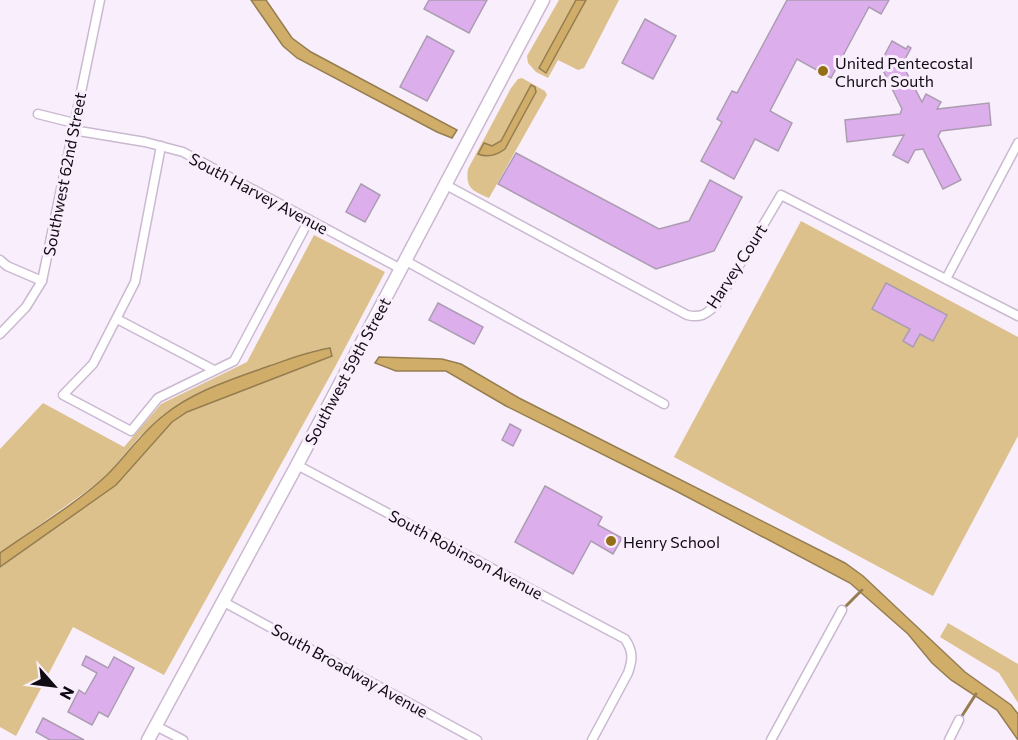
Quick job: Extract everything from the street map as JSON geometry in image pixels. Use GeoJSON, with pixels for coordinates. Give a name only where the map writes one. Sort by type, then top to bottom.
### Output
{"type":"FeatureCollection","features":[{"type":"Feature","properties":{"kind":"main road","name":"Southwest 59th Street"},"geometry":{"type":"LineString","coordinates":[[148,740],[404,265],[543,0]]}},
{"type":"Feature","properties":{"kind":"street","name":"Southwest 62nd Street"},"geometry":{"type":"LineString","coordinates":[[0,334],[26,307],[42,281],[100,0]]}},
{"type":"Feature","properties":{"kind":"street","name":"South Harvey Avenue"},"geometry":{"type":"LineString","coordinates":[[38,114],[74,126],[183,152],[309,220],[404,265],[664,404]]}},
{"type":"Feature","properties":{"kind":"street"},"geometry":{"type":"LineString","coordinates":[[946,279],[1018,143]]}},
{"type":"Feature","properties":{"kind":"street"},"geometry":{"type":"LineString","coordinates":[[161,146],[135,282],[93,364],[63,395],[131,431],[158,398],[234,361],[309,220]]}},
{"type":"Feature","properties":{"kind":"street","name":"Harvey Court"},"geometry":{"type":"LineString","coordinates":[[446,185],[687,315],[696,317],[704,315],[715,306],[781,195],[1018,316]]}},
{"type":"Feature","properties":{"kind":"street"},"geometry":{"type":"LineString","coordinates":[[0,260],[7,266],[42,281]]}},
{"type":"Feature","properties":{"kind":"street"},"geometry":{"type":"LineString","coordinates":[[117,319],[214,370]]}},
{"type":"Feature","properties":{"kind":"street","name":"South Robinson Avenue"},"geometry":{"type":"LineString","coordinates":[[297,465],[625,639],[631,648],[632,661],[628,673],[592,740]]}},
{"type":"Feature","properties":{"kind":"street","name":"South Broadway Avenue"},"geometry":{"type":"LineString","coordinates":[[222,601],[477,740]]}},
{"type":"Feature","properties":{"kind":"street"},"geometry":{"type":"LineString","coordinates":[[771,740],[842,610]]}},
{"type":"Feature","properties":{"kind":"street"},"geometry":{"type":"LineString","coordinates":[[949,740],[959,720]]}},
{"type":"Feature","properties":{"kind":"street"},"geometry":{"type":"LineString","coordinates":[[156,726],[183,740]]}},
{"type":"Feature","properties":{"kind":"shaded area"},"geometry":{"type":"Polygon","coordinates":[[[251,0],[266,0],[292,38],[311,52],[457,130],[452,138],[297,58],[283,46],[251,0]]]}},
{"type":"Feature","properties":{"kind":"shaded area"},"geometry":{"type":"Polygon","coordinates":[[[559,0],[619,0],[584,68],[578,70],[558,60],[548,78],[536,72],[528,63],[527,56],[559,0]]]}},
{"type":"Feature","properties":{"kind":"shaded area"},"geometry":{"type":"Polygon","coordinates":[[[576,0],[586,0],[546,73],[539,68],[576,0]]]}},
{"type":"Feature","properties":{"kind":"shaded area"},"geometry":{"type":"Polygon","coordinates":[[[522,78],[545,91],[547,95],[489,198],[469,185],[468,169],[511,88],[518,79],[522,78]]]}},
{"type":"Feature","properties":{"kind":"shaded area"},"geometry":{"type":"Polygon","coordinates":[[[531,85],[535,87],[536,92],[505,149],[492,155],[478,154],[484,143],[492,146],[501,141],[531,85]]]}},
{"type":"Feature","properties":{"kind":"shaded area"},"geometry":{"type":"Polygon","coordinates":[[[801,221],[1018,337],[1018,436],[933,596],[674,457],[801,221]]]}},
{"type":"Feature","properties":{"kind":"shaded area"},"geometry":{"type":"Polygon","coordinates":[[[314,235],[385,272],[335,367],[164,675],[73,627],[16,736],[0,727],[0,568],[116,485],[172,422],[187,412],[332,356],[330,348],[315,350],[198,393],[140,436],[107,475],[0,553],[0,449],[43,403],[124,447],[161,404],[247,362],[314,235]]]}},
{"type":"Feature","properties":{"kind":"shaded area"},"geometry":{"type":"Polygon","coordinates":[[[330,348],[332,356],[187,412],[172,422],[116,485],[0,567],[0,553],[95,486],[148,430],[187,399],[228,381],[330,348]]]}},
{"type":"Feature","properties":{"kind":"shaded area"},"geometry":{"type":"Polygon","coordinates":[[[379,357],[442,359],[461,364],[519,398],[845,563],[863,576],[965,672],[1011,705],[1018,714],[1018,740],[997,710],[951,680],[932,663],[908,634],[850,583],[676,491],[506,406],[446,371],[396,371],[375,363],[379,357]]]}},
{"type":"Feature","properties":{"kind":"shaded area"},"geometry":{"type":"Polygon","coordinates":[[[948,623],[1018,664],[1018,703],[999,673],[940,637],[948,623]]]}},
{"type":"Feature","properties":{"kind":"building"},"geometry":{"type":"Polygon","coordinates":[[[429,0],[487,0],[469,33],[424,9],[429,0]]]}},
{"type":"Feature","properties":{"kind":"building"},"geometry":{"type":"Polygon","coordinates":[[[787,0],[889,0],[881,14],[869,7],[831,78],[797,59],[770,111],[792,123],[778,151],[755,139],[734,179],[701,161],[722,122],[717,119],[732,91],[737,93],[787,0]]]}},
{"type":"Feature","properties":{"kind":"building"},"geometry":{"type":"Polygon","coordinates":[[[645,19],[676,36],[653,79],[622,63],[645,19]]]}},
{"type":"Feature","properties":{"kind":"building"},"geometry":{"type":"Polygon","coordinates":[[[427,36],[454,51],[427,101],[400,87],[427,36]]]}},
{"type":"Feature","properties":{"kind":"building"},"geometry":{"type":"Polygon","coordinates":[[[892,41],[906,49],[908,46],[911,48],[904,61],[901,62],[922,102],[926,94],[941,102],[937,109],[989,103],[991,125],[941,131],[938,136],[961,180],[943,189],[923,149],[915,150],[908,163],[893,155],[904,135],[847,142],[845,120],[900,114],[902,109],[880,64],[884,62],[883,58],[892,41]]]}},
{"type":"Feature","properties":{"kind":"building"},"geometry":{"type":"Polygon","coordinates":[[[516,153],[659,229],[689,221],[710,180],[742,197],[714,251],[656,269],[498,184],[516,153]]]}},
{"type":"Feature","properties":{"kind":"building"},"geometry":{"type":"Polygon","coordinates":[[[361,184],[380,195],[365,222],[346,212],[361,184]]]}},
{"type":"Feature","properties":{"kind":"building"},"geometry":{"type":"Polygon","coordinates":[[[886,283],[947,315],[933,341],[920,334],[913,347],[903,341],[910,329],[872,309],[886,283]]]}},
{"type":"Feature","properties":{"kind":"building"},"geometry":{"type":"Polygon","coordinates":[[[438,303],[483,327],[474,344],[429,320],[438,303]]]}},
{"type":"Feature","properties":{"kind":"building"},"geometry":{"type":"Polygon","coordinates":[[[510,424],[521,430],[513,446],[502,440],[510,424]]]}},
{"type":"Feature","properties":{"kind":"building"},"geometry":{"type":"Polygon","coordinates":[[[545,486],[602,517],[598,525],[622,538],[613,554],[591,541],[573,574],[515,542],[545,486]]]}},
{"type":"Feature","properties":{"kind":"building"},"geometry":{"type":"Polygon","coordinates":[[[86,656],[108,668],[114,657],[134,668],[108,717],[99,712],[92,725],[68,712],[79,690],[85,694],[97,673],[82,665],[86,656]]]}},
{"type":"Feature","properties":{"kind":"building"},"geometry":{"type":"Polygon","coordinates":[[[43,718],[84,740],[50,740],[36,732],[43,718]]]}},
{"type":"Feature","properties":{"kind":"waterway"},"geometry":{"type":"LineString","coordinates":[[844,608],[862,590]]}},
{"type":"Feature","properties":{"kind":"waterway"},"geometry":{"type":"LineString","coordinates":[[960,719],[976,694]]}},
{"type":"Feature","properties":{"kind":"place","name":"United Pentecostal Church South"},"geometry":{"type":"Point","coordinates":[823,71]}},
{"type":"Feature","properties":{"kind":"place","name":"Henry School"},"geometry":{"type":"Point","coordinates":[611,541]}}]}
